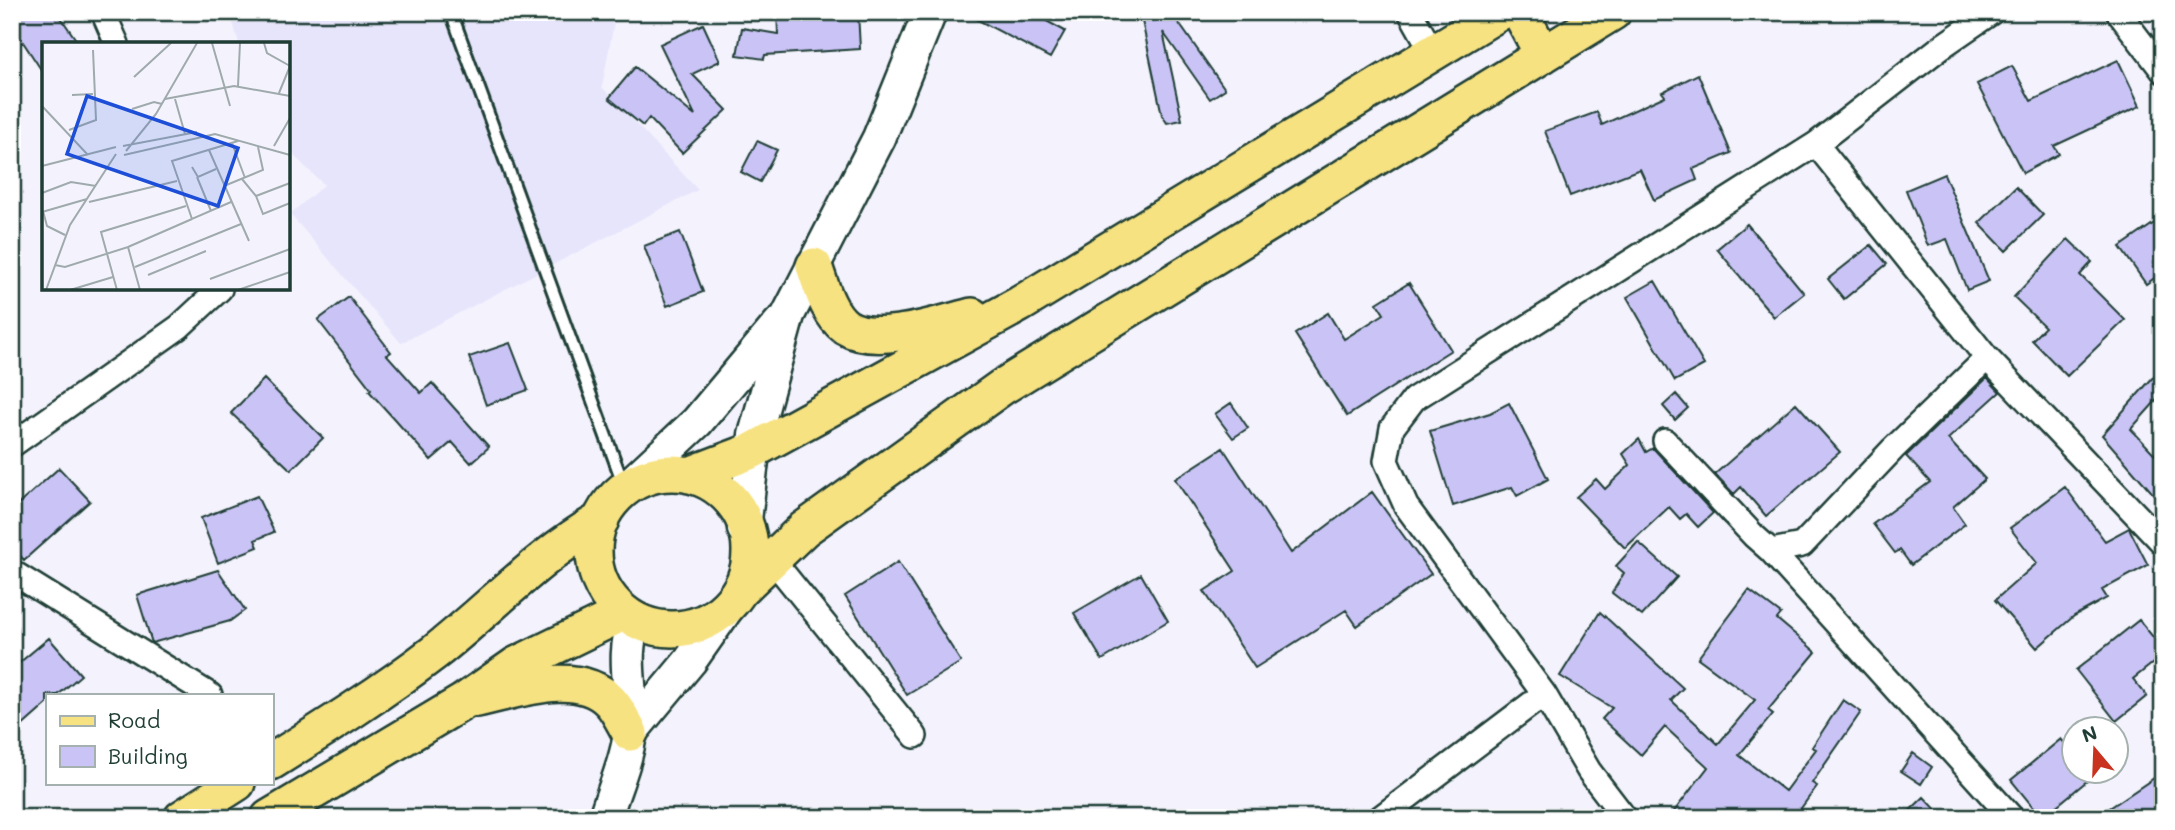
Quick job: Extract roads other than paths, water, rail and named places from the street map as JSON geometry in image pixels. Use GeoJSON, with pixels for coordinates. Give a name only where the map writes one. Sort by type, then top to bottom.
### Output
{"type":"FeatureCollection","features":[{"type":"Feature","properties":{"kind":"main road"},"geometry":{"type":"LineString","coordinates":[[1500,12],[1020,304],[751,451],[689,475],[662,474],[625,489],[612,500],[601,520],[593,546],[594,563],[606,594],[629,616],[661,629],[677,629],[715,617],[771,558],[878,473],[1002,387],[1613,12]]}},
{"type":"Feature","properties":{"kind":"main road"},"geometry":{"type":"LineString","coordinates":[[1520,12],[1543,55]]}},
{"type":"Feature","properties":{"kind":"main road"},"geometry":{"type":"LineString","coordinates":[[814,266],[828,305],[846,326],[870,335],[926,327],[1020,304]]}},
{"type":"Feature","properties":{"kind":"main road"},"geometry":{"type":"LineString","coordinates":[[689,475],[724,492],[737,506],[751,546],[748,569],[735,597]]}},
{"type":"Feature","properties":{"kind":"main road"},"geometry":{"type":"LineString","coordinates":[[275,753],[435,652],[570,537],[601,520]]}},
{"type":"Feature","properties":{"kind":"main road"},"geometry":{"type":"LineString","coordinates":[[269,818],[463,702],[516,665],[629,616]]}},
{"type":"Feature","properties":{"kind":"main road"},"geometry":{"type":"LineString","coordinates":[[463,702],[555,684],[593,688],[610,701],[630,733]]}},
{"type":"Feature","properties":{"kind":"main road"},"geometry":{"type":"LineString","coordinates":[[181,818],[235,784]]}},
{"type":"Feature","properties":{"kind":"street"},"geometry":{"type":"LineString","coordinates":[[103,12],[116,42]]}},
{"type":"Feature","properties":{"kind":"street"},"geometry":{"type":"LineString","coordinates":[[625,489],[697,422],[788,314],[880,138],[930,12]]}},
{"type":"Feature","properties":{"kind":"street"},"geometry":{"type":"LineString","coordinates":[[1410,12],[1432,51]]}},
{"type":"Feature","properties":{"kind":"street"},"geometry":{"type":"LineString","coordinates":[[1625,818],[1589,771],[1544,694],[1406,506],[1386,461],[1392,428],[1414,399],[1816,144],[1941,47],[1992,12]]}},
{"type":"Feature","properties":{"kind":"street"},"geometry":{"type":"LineString","coordinates":[[2118,12],[2163,71]]}},
{"type":"Feature","properties":{"kind":"street"},"geometry":{"type":"LineString","coordinates":[[1816,144],[1987,358],[2163,543]]}},
{"type":"Feature","properties":{"kind":"street"},"geometry":{"type":"LineString","coordinates":[[12,445],[179,327],[219,290]]}},
{"type":"Feature","properties":{"kind":"street"},"geometry":{"type":"LineString","coordinates":[[744,529],[751,451],[788,314]]}},
{"type":"Feature","properties":{"kind":"street"},"geometry":{"type":"LineString","coordinates":[[1771,551],[1802,545],[1893,449],[1987,358]]}},
{"type":"Feature","properties":{"kind":"street"},"geometry":{"type":"LineString","coordinates":[[1665,441],[1771,551],[2012,818]]}},
{"type":"Feature","properties":{"kind":"street"},"geometry":{"type":"LineString","coordinates":[[771,558],[915,736]]}},
{"type":"Feature","properties":{"kind":"street"},"geometry":{"type":"LineString","coordinates":[[12,572],[207,694]]}},
{"type":"Feature","properties":{"kind":"street"},"geometry":{"type":"LineString","coordinates":[[630,733],[690,661],[735,597]]}},
{"type":"Feature","properties":{"kind":"street"},"geometry":{"type":"LineString","coordinates":[[605,818],[630,733],[625,659],[629,616]]}},
{"type":"Feature","properties":{"kind":"street"},"geometry":{"type":"LineString","coordinates":[[1380,818],[1544,694]]}},
{"type":"Feature","properties":{"kind":"lane"},"geometry":{"type":"LineString","coordinates":[[451,12],[625,489]]}}]}
